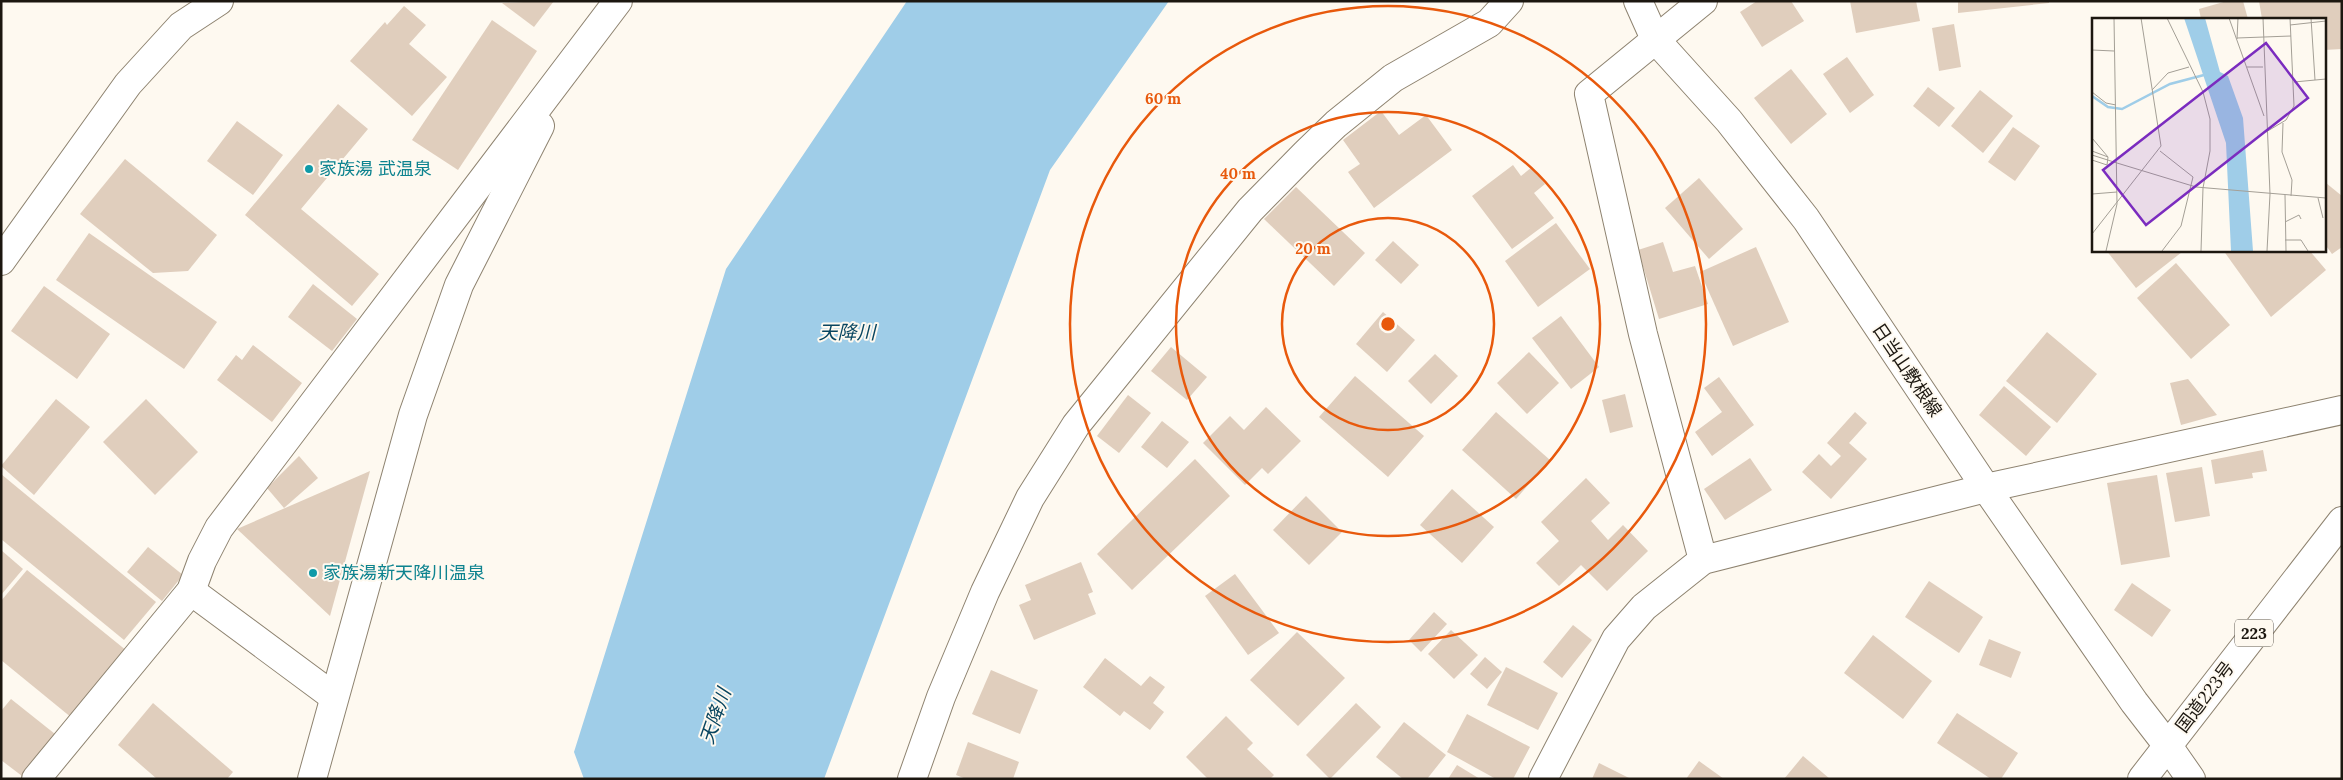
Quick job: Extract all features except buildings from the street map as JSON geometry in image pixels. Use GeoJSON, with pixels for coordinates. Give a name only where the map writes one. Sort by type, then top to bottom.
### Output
{"type":"FeatureCollection","features":[{"type":"Feature","properties":{"kind":"main road"},"geometry":{"type":"LineString","coordinates":[[1,260],[10,230],[146,62],[181,26],[219,1]]}},
{"type":"Feature","properties":{"kind":"main road"},"geometry":{"type":"LineString","coordinates":[[36,779],[191,591],[202,561],[219,528],[618,1]]}},
{"type":"Feature","properties":{"kind":"main road"},"geometry":{"type":"LineString","coordinates":[[912,779],[935,713],[985,592],[1030,498],[1076,425],[1250,210],[1306,153],[1336,124],[1392,78],[1489,23],[1509,1]]}},
{"type":"Feature","properties":{"kind":"main road","name":"日当山敷根線"},"geometry":{"type":"LineString","coordinates":[[1638,1],[1656,39],[1730,121],[1806,219],[1986,488],[2134,702],[2191,779]]}},
{"type":"Feature","properties":{"kind":"main road"},"geometry":{"type":"LineString","coordinates":[[1703,1],[1589,94],[1643,334],[1703,560]]}},
{"type":"Feature","properties":{"kind":"main road"},"geometry":{"type":"LineString","coordinates":[[312,779],[413,415],[459,285],[572,62]]}},
{"type":"Feature","properties":{"kind":"main road"},"geometry":{"type":"LineString","coordinates":[[1543,779],[1616,639],[1644,607],[1703,560],[1986,488],[2342,410]]}},
{"type":"Feature","properties":{"kind":"main road","name":"国道223号"},"geometry":{"type":"LineString","coordinates":[[2142,779],[2342,521]]}},
{"type":"Feature","properties":{"kind":"main road"},"geometry":{"type":"LineString","coordinates":[[191,591],[334,697]]}},
{"type":"Feature","properties":{"kind":"water","name":"天降川"},"geometry":{"type":"Polygon","coordinates":[[[907,1],[1169,1],[1050,170],[824,779],[584,779],[574,752],[726,269],[907,1]]]}},
{"type":"Feature","properties":{"kind":"place","name":"家族湯 武温泉"},"geometry":{"type":"Point","coordinates":[309,169]}},
{"type":"Feature","properties":{"kind":"place","name":"家族湯新天降川温泉"},"geometry":{"type":"Point","coordinates":[313,573]}}]}
